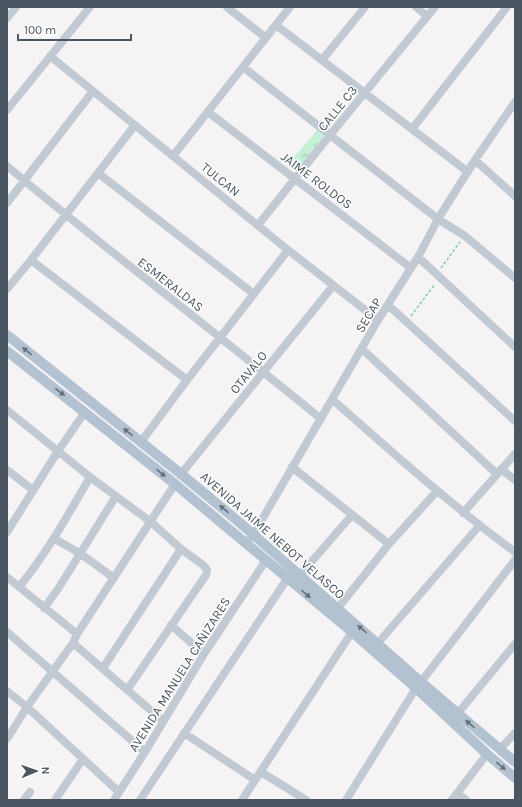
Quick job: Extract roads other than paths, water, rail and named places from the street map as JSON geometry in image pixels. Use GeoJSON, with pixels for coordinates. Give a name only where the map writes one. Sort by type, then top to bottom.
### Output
{"type":"FeatureCollection","features":[{"type":"Feature","properties":{"kind":"main road","name":"AVENIDA JAIME NEBOT VELASCO"},"geometry":{"type":"LineString","coordinates":[[7,335],[181,474],[338,608],[378,643],[486,754],[515,778]]}},
{"type":"Feature","properties":{"kind":"main road","name":"AVENIDA JAIME NEBOT VELASCO"},"geometry":{"type":"LineString","coordinates":[[7,351],[175,484],[287,579],[418,685],[458,713],[515,762]]}},
{"type":"Feature","properties":{"kind":"main road"},"geometry":{"type":"LineString","coordinates":[[279,572],[286,563]]}},
{"type":"Feature","properties":{"kind":"street"},"geometry":{"type":"LineString","coordinates":[[7,110],[90,7]]}},
{"type":"Feature","properties":{"kind":"street"},"geometry":{"type":"LineString","coordinates":[[227,7],[266,38]]}},
{"type":"Feature","properties":{"kind":"street"},"geometry":{"type":"LineString","coordinates":[[173,156],[290,7]]}},
{"type":"Feature","properties":{"kind":"street"},"geometry":{"type":"LineString","coordinates":[[322,60],[365,7]]}},
{"type":"Feature","properties":{"kind":"street"},"geometry":{"type":"LineString","coordinates":[[416,7],[427,16]]}},
{"type":"Feature","properties":{"kind":"street","name":"CALLE C3"},"geometry":{"type":"LineString","coordinates":[[258,225],[435,7]]}},
{"type":"Feature","properties":{"kind":"street"},"geometry":{"type":"LineString","coordinates":[[412,129],[507,7]]}},
{"type":"Feature","properties":{"kind":"street"},"geometry":{"type":"LineString","coordinates":[[276,25],[468,172]]}},
{"type":"Feature","properties":{"kind":"street","name":"TULCAN"},"geometry":{"type":"LineString","coordinates":[[50,56],[288,250],[378,320]]}},
{"type":"Feature","properties":{"kind":"street"},"geometry":{"type":"LineString","coordinates":[[243,67],[438,219],[465,236],[515,278]]}},
{"type":"Feature","properties":{"kind":"street"},"geometry":{"type":"LineString","coordinates":[[7,203],[93,91]]}},
{"type":"Feature","properties":{"kind":"street","name":"SECAP"},"geometry":{"type":"LineString","coordinates":[[246,543],[253,535],[333,400],[378,320],[418,257],[438,219],[475,160],[515,102]]}},
{"type":"Feature","properties":{"kind":"street","name":"JAIME ROLDOS"},"geometry":{"type":"LineString","coordinates":[[208,112],[411,268]]}},
{"type":"Feature","properties":{"kind":"street"},"geometry":{"type":"LineString","coordinates":[[7,288],[31,260],[135,125]]}},
{"type":"Feature","properties":{"kind":"street"},"geometry":{"type":"LineString","coordinates":[[475,160],[515,196]]}},
{"type":"Feature","properties":{"kind":"street","name":"ESMERALDAS"},"geometry":{"type":"LineString","coordinates":[[7,166],[321,419]]}},
{"type":"Feature","properties":{"kind":"street"},"geometry":{"type":"LineString","coordinates":[[98,173],[254,294]]}},
{"type":"Feature","properties":{"kind":"street"},"geometry":{"type":"LineString","coordinates":[[141,442],[288,250]]}},
{"type":"Feature","properties":{"kind":"street"},"geometry":{"type":"LineString","coordinates":[[418,257],[515,346]]}},
{"type":"Feature","properties":{"kind":"street"},"geometry":{"type":"LineString","coordinates":[[31,260],[187,380]]}},
{"type":"Feature","properties":{"kind":"street","name":"OTAVALO"},"geometry":{"type":"LineString","coordinates":[[181,474],[333,286]]}},
{"type":"Feature","properties":{"kind":"street"},"geometry":{"type":"LineString","coordinates":[[388,305],[515,422]]}},
{"type":"Feature","properties":{"kind":"street"},"geometry":{"type":"LineString","coordinates":[[362,349],[499,471],[515,480]]}},
{"type":"Feature","properties":{"kind":"street"},"geometry":{"type":"LineString","coordinates":[[333,400],[463,513],[515,552]]}},
{"type":"Feature","properties":{"kind":"street"},"geometry":{"type":"LineString","coordinates":[[7,410],[90,477],[151,522],[207,570],[206,575],[127,690]]}},
{"type":"Feature","properties":{"kind":"street"},"geometry":{"type":"LineString","coordinates":[[7,532],[58,451],[85,412]]}},
{"type":"Feature","properties":{"kind":"street"},"geometry":{"type":"LineString","coordinates":[[463,513],[515,454]]}},
{"type":"Feature","properties":{"kind":"street"},"geometry":{"type":"LineString","coordinates":[[292,468],[389,544]]}},
{"type":"Feature","properties":{"kind":"street"},"geometry":{"type":"LineString","coordinates":[[7,470],[33,490]]}},
{"type":"Feature","properties":{"kind":"street"},"geometry":{"type":"LineString","coordinates":[[19,587],[55,539],[90,477]]}},
{"type":"Feature","properties":{"kind":"street"},"geometry":{"type":"LineString","coordinates":[[7,739],[27,707],[73,643],[77,634],[175,484]]}},
{"type":"Feature","properties":{"kind":"street"},"geometry":{"type":"LineString","coordinates":[[338,608],[389,544],[437,491]]}},
{"type":"Feature","properties":{"kind":"street"},"geometry":{"type":"LineString","coordinates":[[44,608],[81,554],[116,496]]}},
{"type":"Feature","properties":{"kind":"street"},"geometry":{"type":"LineString","coordinates":[[300,575],[352,515]]}},
{"type":"Feature","properties":{"kind":"street"},"geometry":{"type":"LineString","coordinates":[[378,643],[479,526]]}},
{"type":"Feature","properties":{"kind":"street"},"geometry":{"type":"LineString","coordinates":[[55,539],[81,554],[114,578]]}},
{"type":"Feature","properties":{"kind":"street"},"geometry":{"type":"LineString","coordinates":[[103,668],[181,549]]}},
{"type":"Feature","properties":{"kind":"street","name":"AVENIDA MANUELA CAÑIZARES"},"geometry":{"type":"LineString","coordinates":[[114,800],[145,752],[204,654],[266,560]]}},
{"type":"Feature","properties":{"kind":"street"},"geometry":{"type":"LineString","coordinates":[[346,800],[418,685],[515,560]]}},
{"type":"Feature","properties":{"kind":"street"},"geometry":{"type":"LineString","coordinates":[[7,577],[77,634]]}},
{"type":"Feature","properties":{"kind":"street"},"geometry":{"type":"LineString","coordinates":[[140,800],[287,579]]}},
{"type":"Feature","properties":{"kind":"street"},"geometry":{"type":"LineString","coordinates":[[171,625],[204,654]]}},
{"type":"Feature","properties":{"kind":"street"},"geometry":{"type":"LineString","coordinates":[[7,632],[145,752]]}},
{"type":"Feature","properties":{"kind":"street"},"geometry":{"type":"LineString","coordinates":[[242,800],[352,632]]}},
{"type":"Feature","properties":{"kind":"street"},"geometry":{"type":"LineString","coordinates":[[73,643],[163,720]]}},
{"type":"Feature","properties":{"kind":"street"},"geometry":{"type":"LineString","coordinates":[[458,713],[515,644]]}},
{"type":"Feature","properties":{"kind":"street"},"geometry":{"type":"LineString","coordinates":[[7,690],[119,792]]}},
{"type":"Feature","properties":{"kind":"street"},"geometry":{"type":"LineString","coordinates":[[184,733],[255,780]]}},
{"type":"Feature","properties":{"kind":"street"},"geometry":{"type":"LineString","coordinates":[[500,749],[515,734]]}},
{"type":"Feature","properties":{"kind":"street"},"geometry":{"type":"LineString","coordinates":[[466,800],[455,796],[486,754]]}},
{"type":"Feature","properties":{"kind":"street"},"geometry":{"type":"LineString","coordinates":[[55,800],[83,760]]}},
{"type":"Feature","properties":{"kind":"street"},"geometry":{"type":"LineString","coordinates":[[261,772],[306,800]]}},
{"type":"Feature","properties":{"kind":"street"},"geometry":{"type":"LineString","coordinates":[[24,800],[30,792]]}}]}
